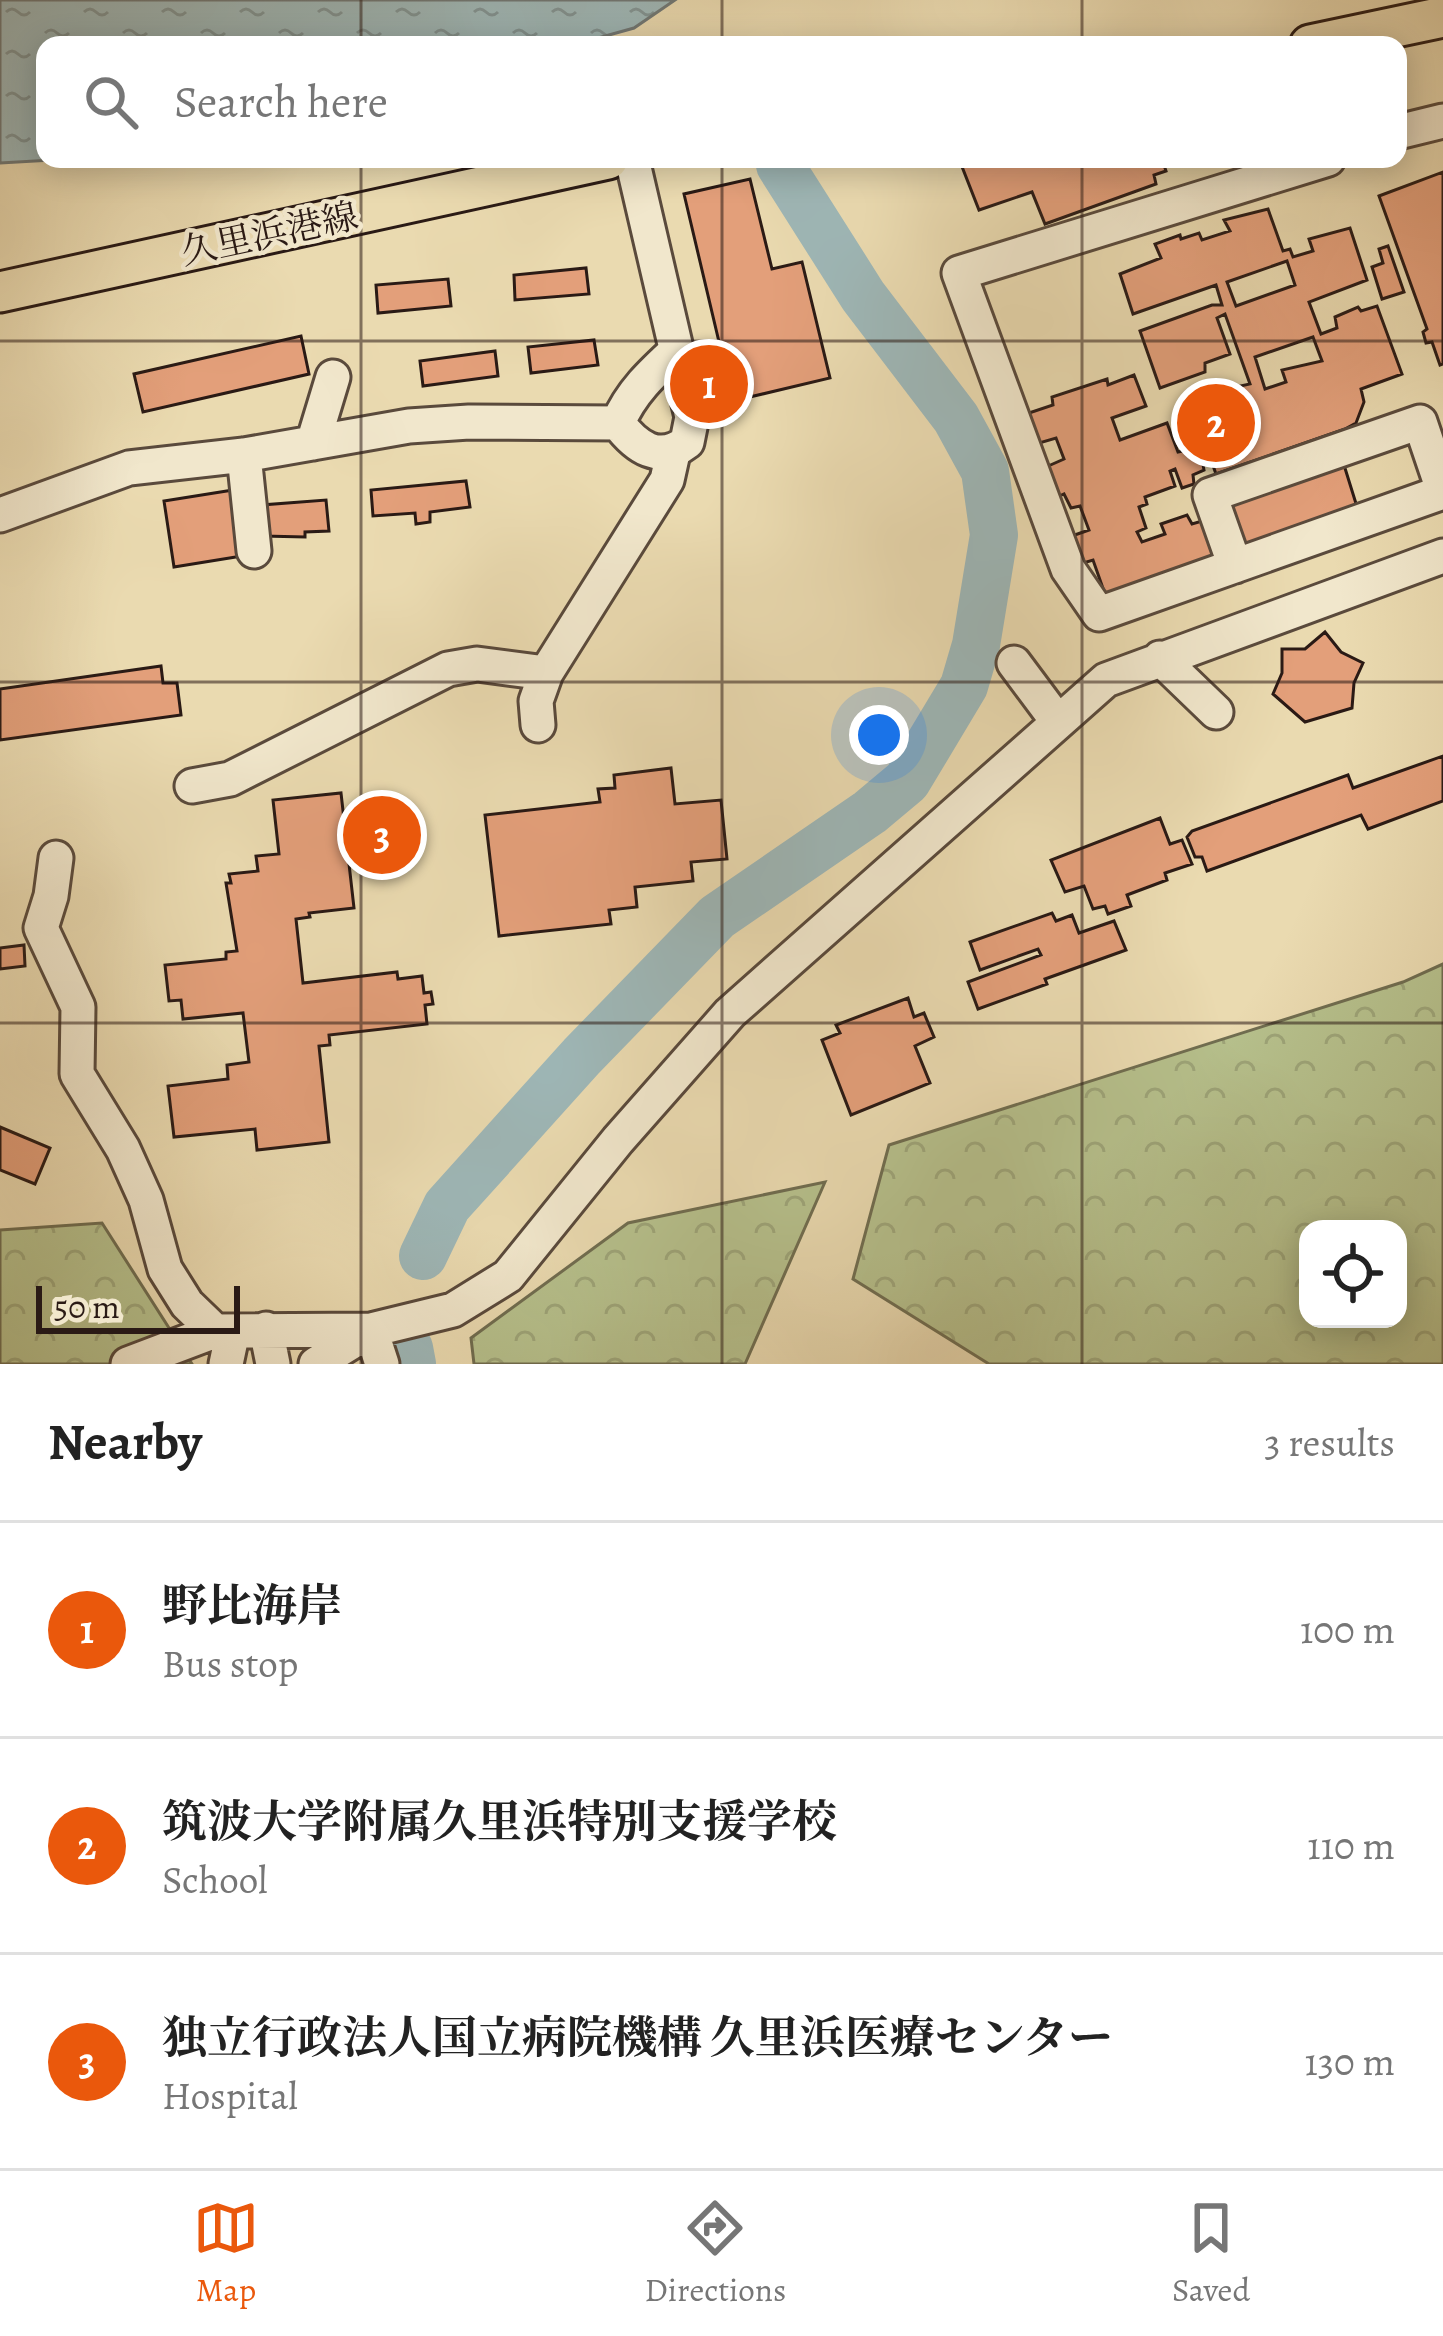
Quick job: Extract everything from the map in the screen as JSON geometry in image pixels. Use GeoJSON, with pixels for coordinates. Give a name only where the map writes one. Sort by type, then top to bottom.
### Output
{"type":"FeatureCollection","features":[{"type":"Feature","properties":{"kind":"main road"},"geometry":{"type":"LineString","coordinates":[[1353,36],[1443,17]]}},
{"type":"Feature","properties":{"kind":"main road","name":"久里浜港線"},"geometry":{"type":"LineString","coordinates":[[0,292],[567,168]]}},
{"type":"Feature","properties":{"kind":"street"},"geometry":{"type":"LineString","coordinates":[[1407,131],[1443,122]]}},
{"type":"Feature","properties":{"kind":"street"},"geometry":{"type":"LineString","coordinates":[[538,724],[536,701],[546,673],[667,480],[673,453],[687,442],[692,417],[634,168]]}},
{"type":"Feature","properties":{"kind":"street"},"geometry":{"type":"LineString","coordinates":[[1235,566],[1210,495],[1420,422],[1443,491],[1235,566],[1099,614],[1068,569],[959,273],[1299,168]]}},
{"type":"Feature","properties":{"kind":"street"},"geometry":{"type":"LineString","coordinates":[[618,423],[644,380],[677,350]]}},
{"type":"Feature","properties":{"kind":"street"},"geometry":{"type":"LineString","coordinates":[[313,443],[333,377]]}},
{"type":"Feature","properties":{"kind":"street"},"geometry":{"type":"LineString","coordinates":[[0,515],[129,468],[244,455],[409,426],[618,423]]}},
{"type":"Feature","properties":{"kind":"street"},"geometry":{"type":"LineString","coordinates":[[618,423],[632,441],[651,452],[673,453]]}},
{"type":"Feature","properties":{"kind":"street"},"geometry":{"type":"LineString","coordinates":[[244,455],[254,551]]}},
{"type":"Feature","properties":{"kind":"street"},"geometry":{"type":"LineString","coordinates":[[128,1364],[235,1339],[371,1330],[453,1310],[508,1276],[618,1140],[730,1013],[1106,680],[1443,556]]}},
{"type":"Feature","properties":{"kind":"street"},"geometry":{"type":"LineString","coordinates":[[1160,658],[1216,712]]}},
{"type":"Feature","properties":{"kind":"street"},"geometry":{"type":"LineString","coordinates":[[1014,663],[1058,722]]}},
{"type":"Feature","properties":{"kind":"street"},"geometry":{"type":"LineString","coordinates":[[192,786],[230,778],[448,669],[477,664],[546,673]]}},
{"type":"Feature","properties":{"kind":"street"},"geometry":{"type":"LineString","coordinates":[[56,858],[41,928],[78,1007],[76,1074],[123,1149],[146,1200],[165,1270],[187,1304],[273,1364]]}},
{"type":"Feature","properties":{"kind":"street"},"geometry":{"type":"LineString","coordinates":[[316,1364],[371,1330]]}},
{"type":"Feature","properties":{"kind":"street"},"geometry":{"type":"LineString","coordinates":[[371,1330],[382,1364]]}},
{"type":"Feature","properties":{"kind":"green space"},"geometry":{"type":"Polygon","coordinates":[[[1443,964],[1443,1364],[989,1364],[853,1279],[889,1145],[1403,982],[1443,964]]]}},
{"type":"Feature","properties":{"kind":"green space"},"geometry":{"type":"Polygon","coordinates":[[[825,1182],[745,1364],[474,1364],[471,1338],[628,1223],[825,1182]]]}},
{"type":"Feature","properties":{"kind":"green space"},"geometry":{"type":"Polygon","coordinates":[[[102,1223],[192,1364],[0,1364],[0,1230],[102,1223]]]}},
{"type":"Feature","properties":{"kind":"water"},"geometry":{"type":"Polygon","coordinates":[[[0,0],[675,0],[634,28],[605,36],[36,36],[36,161],[0,163],[0,0]]]}},
{"type":"Feature","properties":{"kind":"building"},"geometry":{"type":"Polygon","coordinates":[[[963,168],[1166,171],[1154,175],[1156,184],[1045,224],[1032,192],[979,210],[963,168]]]}},
{"type":"Feature","properties":{"kind":"building"},"geometry":{"type":"Polygon","coordinates":[[[1443,172],[1440,365],[1432,342],[1426,343],[1423,332],[1427,329],[1379,196],[1443,172]]]}},
{"type":"Feature","properties":{"kind":"building"},"geometry":{"type":"Polygon","coordinates":[[[750,179],[772,269],[802,262],[830,378],[733,401],[684,194],[750,179]]]}},
{"type":"Feature","properties":{"kind":"building"},"geometry":{"type":"Polygon","coordinates":[[[1268,209],[1283,251],[1290,249],[1293,257],[1313,251],[1309,239],[1350,228],[1367,280],[1309,302],[1321,334],[1337,328],[1335,317],[1358,307],[1361,311],[1377,306],[1402,374],[1361,389],[1364,402],[1356,423],[1345,429],[1216,474],[1210,457],[1202,459],[1204,470],[1193,475],[1194,484],[1182,488],[1175,469],[1170,471],[1175,486],[1145,497],[1147,504],[1139,507],[1146,528],[1137,532],[1142,542],[1165,534],[1161,524],[1187,515],[1192,524],[1202,521],[1215,557],[1105,594],[1093,560],[1080,564],[1069,537],[1089,530],[1080,506],[1071,508],[1064,494],[1055,498],[1046,467],[1064,459],[1056,438],[1036,444],[1026,414],[1053,405],[1052,397],[1134,375],[1146,406],[1112,418],[1120,440],[1167,423],[1178,452],[1183,451],[1179,442],[1202,430],[1196,411],[1213,404],[1208,393],[1250,384],[1225,314],[1217,318],[1230,354],[1205,363],[1205,372],[1160,388],[1140,331],[1222,305],[1216,285],[1133,314],[1120,274],[1161,258],[1155,244],[1180,235],[1181,239],[1199,233],[1202,240],[1230,231],[1224,220],[1268,209]],[[1287,261],[1227,282],[1236,306],[1295,285],[1287,261]],[[1313,337],[1255,357],[1265,389],[1286,382],[1282,370],[1322,361],[1313,337]]]}},
{"type":"Feature","properties":{"kind":"building"},"geometry":{"type":"Polygon","coordinates":[[[1388,246],[1404,292],[1382,299],[1372,267],[1383,263],[1379,249],[1388,246]]]}},
{"type":"Feature","properties":{"kind":"building"},"geometry":{"type":"Polygon","coordinates":[[[586,268],[589,294],[515,300],[514,275],[586,268]]]}},
{"type":"Feature","properties":{"kind":"building"},"geometry":{"type":"Polygon","coordinates":[[[448,279],[451,306],[378,313],[376,285],[448,279]]]}},
{"type":"Feature","properties":{"kind":"building"},"geometry":{"type":"Polygon","coordinates":[[[301,336],[309,374],[143,412],[134,374],[301,336]]]}},
{"type":"Feature","properties":{"kind":"building"},"geometry":{"type":"Polygon","coordinates":[[[594,340],[598,365],[531,373],[528,347],[594,340]]]}},
{"type":"Feature","properties":{"kind":"building"},"geometry":{"type":"Polygon","coordinates":[[[495,351],[498,376],[423,386],[420,361],[495,351]]]}},
{"type":"Feature","properties":{"kind":"building"},"geometry":{"type":"Polygon","coordinates":[[[1344,465],[1358,510],[1244,552],[1228,505],[1344,465]]]}},
{"type":"Feature","properties":{"kind":"building"},"geometry":{"type":"Polygon","coordinates":[[[466,481],[470,507],[430,512],[430,522],[416,524],[415,513],[373,516],[371,490],[466,481]]]}},
{"type":"Feature","properties":{"kind":"building"},"geometry":{"type":"Polygon","coordinates":[[[233,490],[242,556],[174,567],[164,501],[233,490]]]}},
{"type":"Feature","properties":{"kind":"building"},"geometry":{"type":"Polygon","coordinates":[[[326,500],[329,531],[305,532],[305,537],[263,536],[262,505],[326,500]]]}},
{"type":"Feature","properties":{"kind":"building"},"geometry":{"type":"Polygon","coordinates":[[[1325,632],[1341,652],[1363,663],[1354,683],[1352,708],[1305,722],[1273,694],[1282,673],[1282,649],[1305,649],[1325,632]]]}},
{"type":"Feature","properties":{"kind":"building"},"geometry":{"type":"Polygon","coordinates":[[[161,666],[163,683],[177,683],[181,715],[0,740],[0,689],[161,666]]]}},
{"type":"Feature","properties":{"kind":"building"},"geometry":{"type":"Polygon","coordinates":[[[1443,756],[1443,801],[1368,829],[1361,815],[1207,871],[1187,837],[1192,831],[1348,775],[1353,788],[1443,756]]]}},
{"type":"Feature","properties":{"kind":"building"},"geometry":{"type":"Polygon","coordinates":[[[671,768],[675,804],[721,800],[727,859],[691,862],[693,881],[635,887],[637,907],[609,910],[611,924],[499,936],[485,815],[600,802],[598,789],[615,788],[614,775],[671,768]]]}},
{"type":"Feature","properties":{"kind":"building"},"geometry":{"type":"Polygon","coordinates":[[[341,793],[354,908],[296,919],[303,983],[397,972],[398,979],[422,976],[424,993],[431,992],[433,1004],[425,1005],[427,1024],[329,1035],[330,1045],[319,1046],[329,1142],[257,1150],[255,1129],[174,1137],[168,1086],[228,1079],[227,1065],[249,1062],[243,1013],[183,1019],[181,1000],[169,1001],[165,965],[226,959],[226,952],[237,951],[226,883],[231,883],[229,874],[258,871],[256,856],[279,854],[273,800],[341,793]]]}},
{"type":"Feature","properties":{"kind":"building"},"geometry":{"type":"Polygon","coordinates":[[[1160,818],[1170,844],[1182,840],[1192,864],[1165,873],[1167,880],[1127,895],[1131,906],[1108,914],[1105,906],[1093,909],[1084,886],[1065,892],[1051,860],[1160,818]]]}},
{"type":"Feature","properties":{"kind":"building"},"geometry":{"type":"Polygon","coordinates":[[[1052,913],[1056,921],[1072,915],[1079,933],[1114,921],[1126,950],[978,1009],[968,982],[1041,955],[1038,949],[980,970],[970,942],[1052,913]]]}},
{"type":"Feature","properties":{"kind":"building"},"geometry":{"type":"Polygon","coordinates":[[[24,945],[25,966],[0,969],[0,948],[24,945]]]}},
{"type":"Feature","properties":{"kind":"building"},"geometry":{"type":"Polygon","coordinates":[[[908,998],[914,1017],[924,1013],[934,1037],[915,1046],[930,1083],[851,1115],[822,1040],[840,1033],[836,1025],[908,998]]]}},
{"type":"Feature","properties":{"kind":"building"},"geometry":{"type":"Polygon","coordinates":[[[0,1127],[50,1148],[35,1184],[0,1170],[0,1127]]]}},
{"type":"Feature","properties":{"kind":"waterway"},"geometry":{"type":"LineString","coordinates":[[423,1256],[447,1206],[582,1056],[717,917],[870,812],[907,781],[964,686],[976,645],[994,535],[985,471],[956,418],[863,296],[782,168]]}},
{"type":"Feature","properties":{"kind":"waterway"},"geometry":{"type":"LineString","coordinates":[[409,1348],[412,1364]]}},
{"type":"Feature","properties":{"kind":"place","name":"野比海岸"},"geometry":{"type":"Point","coordinates":[709,384]}},
{"type":"Feature","properties":{"kind":"place","name":"筑波大学附属久里浜特別支援学校"},"geometry":{"type":"Point","coordinates":[1216,423]}},
{"type":"Feature","properties":{"kind":"place","name":"独立行政法人国立病院機構 久里浜医療センター"},"geometry":{"type":"Point","coordinates":[382,835]}}]}
